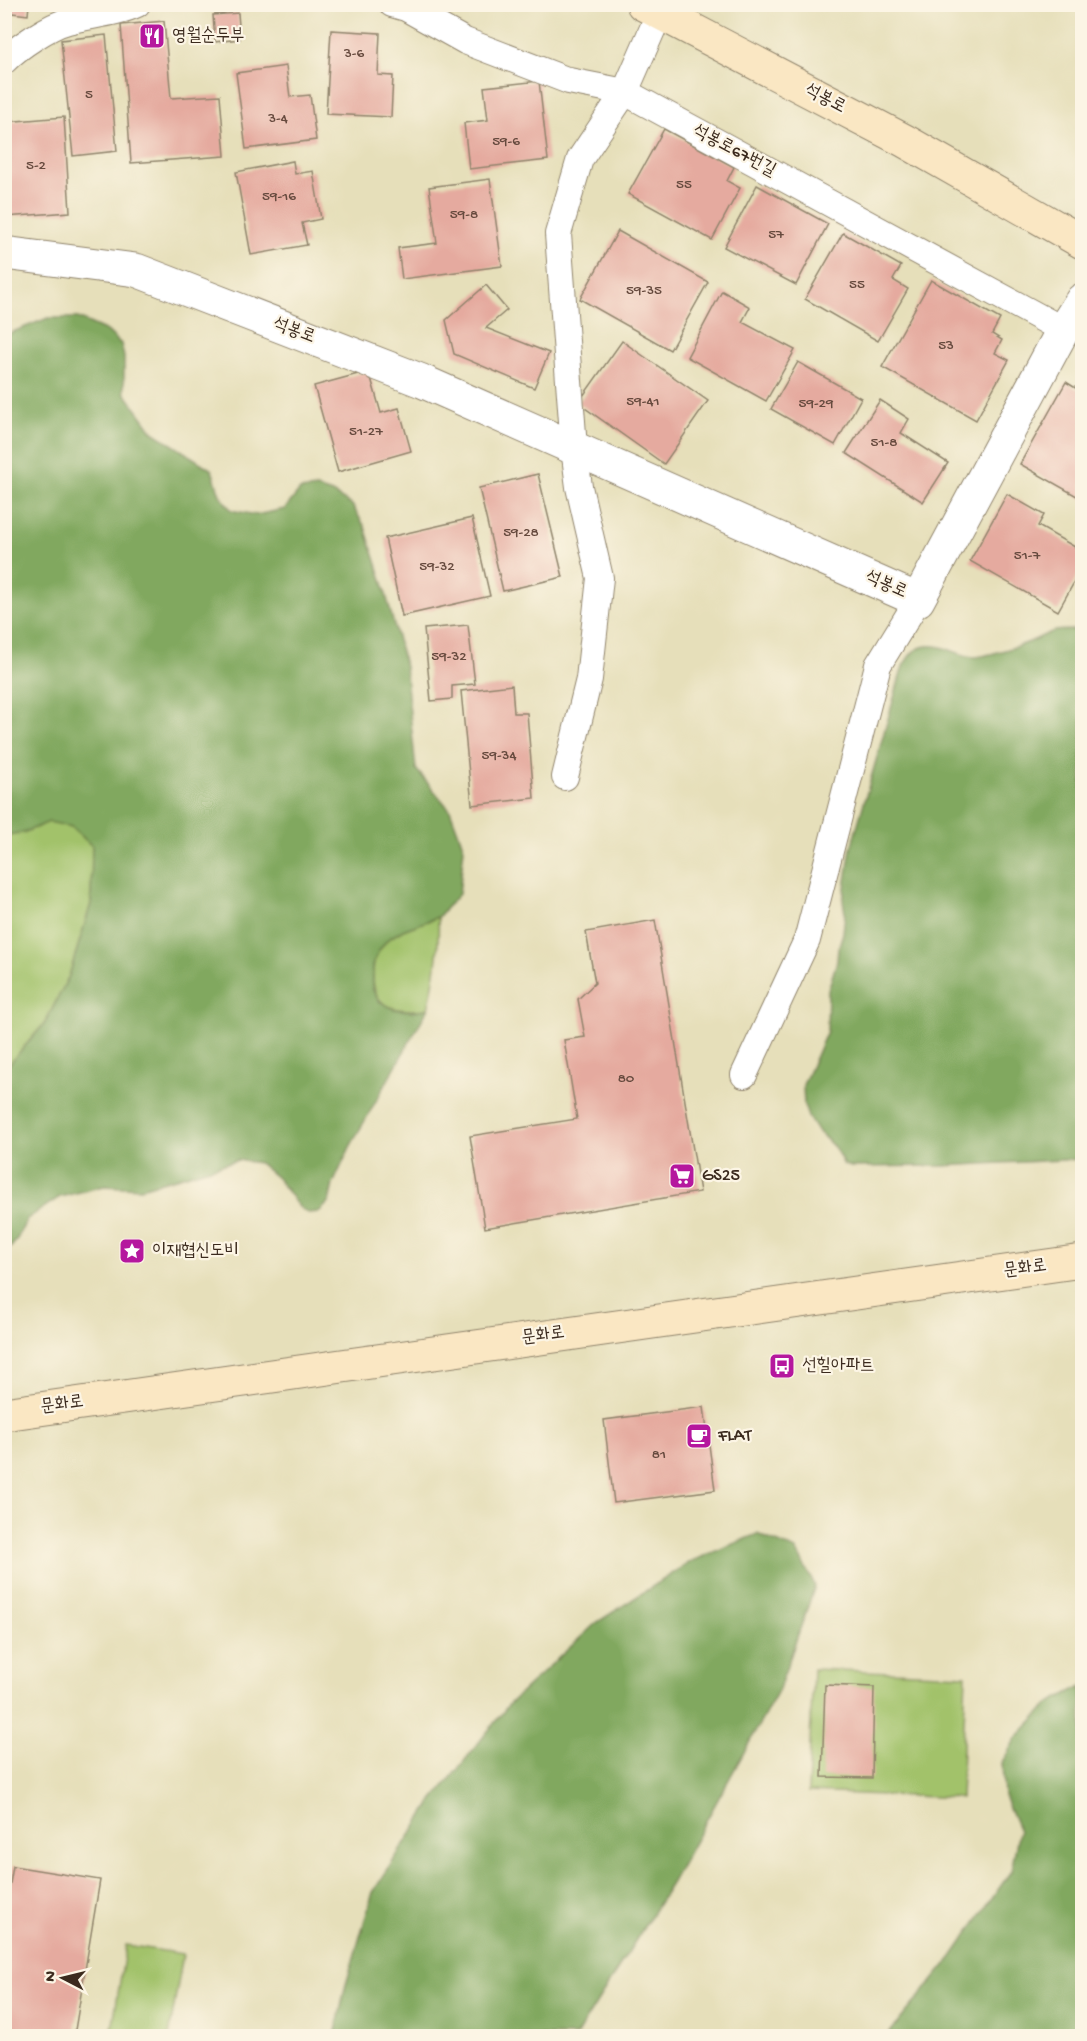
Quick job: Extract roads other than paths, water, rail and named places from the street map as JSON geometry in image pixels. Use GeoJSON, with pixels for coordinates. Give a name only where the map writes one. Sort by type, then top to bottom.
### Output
{"type":"FeatureCollection","features":[{"type":"Feature","properties":{"kind":"main road","name":"석봉로"},"geometry":{"type":"LineString","coordinates":[[652,8],[905,141],[1083,242]]}},
{"type":"Feature","properties":{"kind":"main road","name":"문화로"},"geometry":{"type":"LineString","coordinates":[[4,1414],[1083,1261]]}},
{"type":"Feature","properties":{"kind":"street","name":"석봉로"},"geometry":{"type":"LineString","coordinates":[[4,253],[136,270],[422,381],[918,600],[1063,330],[1083,300]]}},
{"type":"Feature","properties":{"kind":"lane"},"geometry":{"type":"LineString","coordinates":[[4,61],[38,36],[65,21],[137,4]]}},
{"type":"Feature","properties":{"kind":"lane","name":"석봉로67번길"},"geometry":{"type":"LineString","coordinates":[[392,4],[405,8],[465,41],[569,81],[625,92],[1063,330]]}},
{"type":"Feature","properties":{"kind":"lane","name":"석봉로"},"geometry":{"type":"LineString","coordinates":[[565,777],[589,679],[600,578],[579,487],[574,448],[558,234],[580,159],[625,92],[652,8]]}},
{"type":"Feature","properties":{"kind":"lane"},"geometry":{"type":"LineString","coordinates":[[744,1075],[807,940],[878,665],[918,600]]}},
{"type":"Feature","properties":{"kind":"place","name":"영월순두부"},"geometry":{"type":"Point","coordinates":[152,36]}},
{"type":"Feature","properties":{"kind":"place","name":"GS25"},"geometry":{"type":"Point","coordinates":[682,1176]}},
{"type":"Feature","properties":{"kind":"place","name":"이재협신도비"},"geometry":{"type":"Point","coordinates":[132,1251]}},
{"type":"Feature","properties":{"kind":"place","name":"선힐아파트"},"geometry":{"type":"Point","coordinates":[782,1366]}},
{"type":"Feature","properties":{"kind":"place","name":"FLAT"},"geometry":{"type":"Point","coordinates":[699,1436]}}]}
